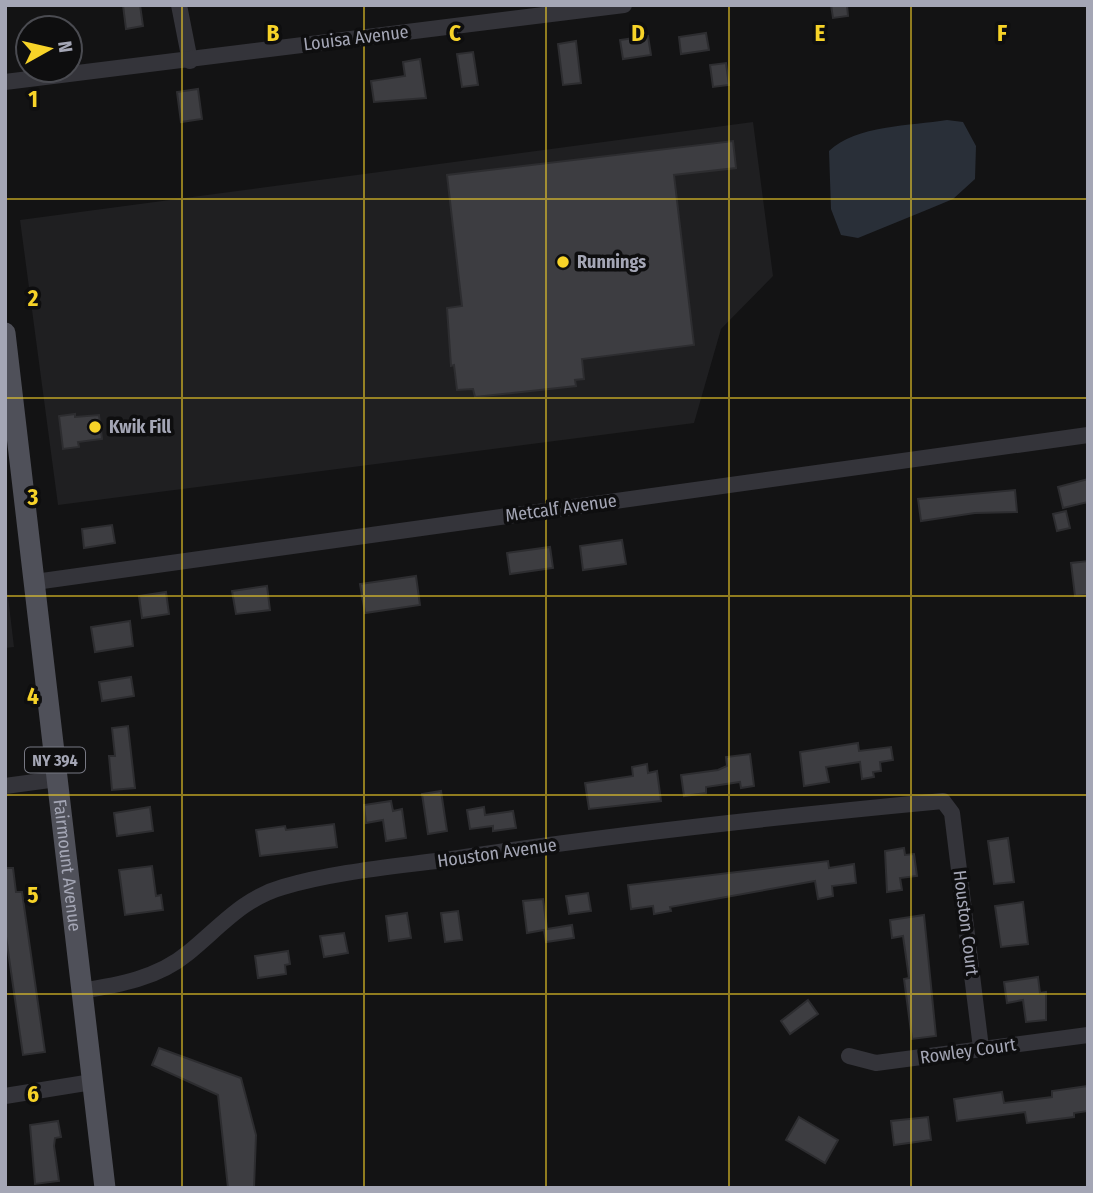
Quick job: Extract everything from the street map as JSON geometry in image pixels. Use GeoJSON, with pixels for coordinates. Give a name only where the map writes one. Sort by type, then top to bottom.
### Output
{"type":"FeatureCollection","features":[{"type":"Feature","properties":{"kind":"main road","name":"Fairmount Avenue"},"geometry":{"type":"LineString","coordinates":[[5,333],[80,991],[106,1188]]}},
{"type":"Feature","properties":{"kind":"street"},"geometry":{"type":"LineString","coordinates":[[178,5],[190,61]]}},
{"type":"Feature","properties":{"kind":"street","name":"Louisa Avenue"},"geometry":{"type":"LineString","coordinates":[[5,82],[624,5]]}},
{"type":"Feature","properties":{"kind":"street","name":"Metcalf Avenue"},"geometry":{"type":"LineString","coordinates":[[35,582],[1088,435]]}},
{"type":"Feature","properties":{"kind":"street"},"geometry":{"type":"LineString","coordinates":[[5,786],[57,779]]}},
{"type":"Feature","properties":{"kind":"street","name":"Houston Avenue"},"geometry":{"type":"LineString","coordinates":[[80,991],[113,986],[157,973],[188,953],[234,911],[281,887],[315,879],[503,851],[777,816],[943,801]]}},
{"type":"Feature","properties":{"kind":"street","name":"Houston Court"},"geometry":{"type":"LineString","coordinates":[[943,801],[952,813],[981,1048]]}},
{"type":"Feature","properties":{"kind":"street","name":"Rowley Court"},"geometry":{"type":"LineString","coordinates":[[849,1056],[876,1063],[1088,1035]]}},
{"type":"Feature","properties":{"kind":"street"},"geometry":{"type":"LineString","coordinates":[[5,1096],[92,1082]]}},
{"type":"Feature","properties":{"kind":"shaded area"},"geometry":{"type":"Polygon","coordinates":[[[947,120],[963,122],[976,146],[975,179],[953,199],[858,238],[841,235],[831,209],[829,151],[840,142],[869,131],[947,120]]]}},
{"type":"Feature","properties":{"kind":"shaded area"},"geometry":{"type":"Polygon","coordinates":[[[753,122],[773,276],[721,329],[694,423],[58,505],[20,220],[753,122]]]}},
{"type":"Feature","properties":{"kind":"shaded area"},"geometry":{"type":"Polygon","coordinates":[[[5,571],[14,647],[5,648],[5,571]]]}},
{"type":"Feature","properties":{"kind":"building"},"geometry":{"type":"Polygon","coordinates":[[[123,5],[140,5],[143,26],[126,29],[123,5]]]}},
{"type":"Feature","properties":{"kind":"building"},"geometry":{"type":"Polygon","coordinates":[[[831,5],[847,5],[848,16],[833,18],[831,5]]]}},
{"type":"Feature","properties":{"kind":"building"},"geometry":{"type":"Polygon","coordinates":[[[706,33],[709,50],[681,54],[679,37],[706,33]]]}},
{"type":"Feature","properties":{"kind":"building"},"geometry":{"type":"Polygon","coordinates":[[[648,36],[651,55],[623,59],[620,40],[648,36]]]}},
{"type":"Feature","properties":{"kind":"building"},"geometry":{"type":"Polygon","coordinates":[[[576,41],[581,83],[563,85],[558,44],[576,41]]]}},
{"type":"Feature","properties":{"kind":"building"},"geometry":{"type":"Polygon","coordinates":[[[473,52],[478,85],[462,87],[457,54],[473,52]]]}},
{"type":"Feature","properties":{"kind":"building"},"geometry":{"type":"Polygon","coordinates":[[[420,59],[426,98],[374,102],[371,81],[405,76],[403,62],[420,59]]]}},
{"type":"Feature","properties":{"kind":"building"},"geometry":{"type":"Polygon","coordinates":[[[726,63],[729,85],[713,87],[710,65],[726,63]]]}},
{"type":"Feature","properties":{"kind":"building"},"geometry":{"type":"Polygon","coordinates":[[[198,89],[202,119],[181,122],[177,92],[198,89]]]}},
{"type":"Feature","properties":{"kind":"building"},"geometry":{"type":"Polygon","coordinates":[[[733,141],[736,168],[674,175],[694,345],[582,359],[584,379],[575,380],[576,386],[475,397],[473,389],[457,390],[454,365],[451,366],[447,308],[462,306],[447,175],[733,141]]]}},
{"type":"Feature","properties":{"kind":"building"},"geometry":{"type":"Polygon","coordinates":[[[75,414],[75,417],[99,415],[102,439],[78,442],[79,447],[63,449],[59,416],[75,414]]]}},
{"type":"Feature","properties":{"kind":"building"},"geometry":{"type":"Polygon","coordinates":[[[1088,479],[1088,502],[1063,508],[1058,487],[1088,479]]]}},
{"type":"Feature","properties":{"kind":"building"},"geometry":{"type":"Polygon","coordinates":[[[1015,490],[1017,512],[975,513],[921,521],[918,499],[1015,490]]]}},
{"type":"Feature","properties":{"kind":"building"},"geometry":{"type":"Polygon","coordinates":[[[1066,511],[1070,528],[1057,531],[1053,514],[1066,511]]]}},
{"type":"Feature","properties":{"kind":"building"},"geometry":{"type":"Polygon","coordinates":[[[112,525],[115,543],[84,548],[82,529],[112,525]]]}},
{"type":"Feature","properties":{"kind":"building"},"geometry":{"type":"Polygon","coordinates":[[[622,540],[626,564],[583,570],[580,546],[622,540]]]}},
{"type":"Feature","properties":{"kind":"building"},"geometry":{"type":"Polygon","coordinates":[[[550,547],[553,568],[510,574],[507,553],[550,547]]]}},
{"type":"Feature","properties":{"kind":"building"},"geometry":{"type":"Polygon","coordinates":[[[1088,561],[1088,595],[1075,596],[1071,563],[1088,561]]]}},
{"type":"Feature","properties":{"kind":"building"},"geometry":{"type":"Polygon","coordinates":[[[416,576],[420,605],[365,613],[360,584],[416,576]]]}},
{"type":"Feature","properties":{"kind":"building"},"geometry":{"type":"Polygon","coordinates":[[[267,586],[270,610],[236,614],[232,591],[267,586]]]}},
{"type":"Feature","properties":{"kind":"building"},"geometry":{"type":"Polygon","coordinates":[[[166,592],[169,614],[142,618],[139,596],[166,592]]]}},
{"type":"Feature","properties":{"kind":"building"},"geometry":{"type":"Polygon","coordinates":[[[130,621],[133,646],[95,652],[91,627],[130,621]]]}},
{"type":"Feature","properties":{"kind":"building"},"geometry":{"type":"Polygon","coordinates":[[[131,677],[134,696],[102,701],[99,682],[131,677]]]}},
{"type":"Feature","properties":{"kind":"building"},"geometry":{"type":"Polygon","coordinates":[[[128,726],[135,788],[112,790],[109,756],[115,756],[112,728],[128,726]]]}},
{"type":"Feature","properties":{"kind":"building"},"geometry":{"type":"Polygon","coordinates":[[[858,743],[859,751],[891,747],[893,760],[880,762],[881,771],[873,772],[874,777],[862,779],[860,762],[826,767],[829,782],[804,786],[800,752],[858,743]]]}},
{"type":"Feature","properties":{"kind":"building"},"geometry":{"type":"Polygon","coordinates":[[[750,754],[754,786],[741,788],[740,782],[706,787],[706,793],[684,796],[681,775],[718,770],[727,766],[726,757],[750,754]]]}},
{"type":"Feature","properties":{"kind":"building"},"geometry":{"type":"Polygon","coordinates":[[[647,764],[648,773],[657,771],[661,801],[589,809],[585,783],[633,776],[632,767],[647,764]]]}},
{"type":"Feature","properties":{"kind":"building"},"geometry":{"type":"Polygon","coordinates":[[[441,791],[447,831],[428,834],[422,794],[441,791]]]}},
{"type":"Feature","properties":{"kind":"building"},"geometry":{"type":"Polygon","coordinates":[[[391,801],[393,811],[402,809],[406,838],[386,841],[383,820],[366,823],[364,805],[391,801]]]}},
{"type":"Feature","properties":{"kind":"building"},"geometry":{"type":"Polygon","coordinates":[[[150,807],[153,831],[117,836],[114,813],[150,807]]]}},
{"type":"Feature","properties":{"kind":"building"},"geometry":{"type":"Polygon","coordinates":[[[484,807],[485,815],[513,811],[516,828],[493,831],[493,826],[470,829],[467,810],[484,807]]]}},
{"type":"Feature","properties":{"kind":"building"},"geometry":{"type":"Polygon","coordinates":[[[334,824],[337,847],[260,856],[256,830],[285,826],[286,830],[334,824]]]}},
{"type":"Feature","properties":{"kind":"building"},"geometry":{"type":"Polygon","coordinates":[[[1008,838],[1014,882],[994,884],[988,841],[1008,838]]]}},
{"type":"Feature","properties":{"kind":"building"},"geometry":{"type":"Polygon","coordinates":[[[904,848],[905,855],[914,854],[917,876],[900,878],[902,890],[887,892],[885,851],[904,848]]]}},
{"type":"Feature","properties":{"kind":"building"},"geometry":{"type":"Polygon","coordinates":[[[828,861],[829,868],[854,864],[856,883],[832,886],[833,896],[818,899],[815,881],[670,907],[671,911],[654,914],[653,906],[631,909],[628,885],[828,861]]]}},
{"type":"Feature","properties":{"kind":"building"},"geometry":{"type":"Polygon","coordinates":[[[152,866],[156,896],[161,895],[163,910],[125,915],[119,870],[152,866]]]}},
{"type":"Feature","properties":{"kind":"building"},"geometry":{"type":"Polygon","coordinates":[[[5,868],[13,868],[16,892],[22,892],[45,1052],[23,1055],[5,930],[5,868]]]}},
{"type":"Feature","properties":{"kind":"building"},"geometry":{"type":"Polygon","coordinates":[[[588,893],[591,911],[569,914],[566,896],[588,893]]]}},
{"type":"Feature","properties":{"kind":"building"},"geometry":{"type":"Polygon","coordinates":[[[543,899],[547,929],[572,925],[574,938],[546,942],[544,930],[527,933],[523,901],[543,899]]]}},
{"type":"Feature","properties":{"kind":"building"},"geometry":{"type":"Polygon","coordinates":[[[1023,902],[1028,944],[1001,947],[995,906],[1023,902]]]}},
{"type":"Feature","properties":{"kind":"building"},"geometry":{"type":"Polygon","coordinates":[[[458,911],[462,940],[445,942],[441,913],[458,911]]]}},
{"type":"Feature","properties":{"kind":"building"},"geometry":{"type":"Polygon","coordinates":[[[407,913],[411,938],[389,941],[386,916],[407,913]]]}},
{"type":"Feature","properties":{"kind":"building"},"geometry":{"type":"Polygon","coordinates":[[[924,915],[936,1036],[912,1039],[904,979],[909,978],[903,936],[892,938],[890,920],[924,915]]]}},
{"type":"Feature","properties":{"kind":"building"},"geometry":{"type":"Polygon","coordinates":[[[344,933],[348,953],[324,957],[320,936],[344,933]]]}},
{"type":"Feature","properties":{"kind":"building"},"geometry":{"type":"Polygon","coordinates":[[[288,951],[290,964],[285,965],[286,974],[258,978],[255,956],[288,951]]]}},
{"type":"Feature","properties":{"kind":"building"},"geometry":{"type":"Polygon","coordinates":[[[1038,977],[1040,993],[1046,992],[1046,1020],[1026,1022],[1023,1000],[1007,1003],[1004,982],[1038,977]]]}},
{"type":"Feature","properties":{"kind":"building"},"geometry":{"type":"Polygon","coordinates":[[[808,1000],[818,1014],[790,1034],[781,1021],[808,1000]]]}},
{"type":"Feature","properties":{"kind":"building"},"geometry":{"type":"Polygon","coordinates":[[[159,1048],[241,1078],[256,1135],[254,1188],[228,1188],[218,1095],[152,1065],[159,1048]]]}},
{"type":"Feature","properties":{"kind":"building"},"geometry":{"type":"Polygon","coordinates":[[[1088,1086],[1088,1111],[1074,1113],[1074,1117],[1027,1123],[1025,1112],[957,1121],[954,1099],[1002,1092],[1004,1103],[1052,1097],[1052,1091],[1088,1086]]]}},
{"type":"Feature","properties":{"kind":"building"},"geometry":{"type":"Polygon","coordinates":[[[799,1117],[838,1140],[825,1163],[786,1140],[799,1117]]]}},
{"type":"Feature","properties":{"kind":"building"},"geometry":{"type":"Polygon","coordinates":[[[928,1117],[931,1140],[894,1145],[891,1121],[928,1117]]]}},
{"type":"Feature","properties":{"kind":"building"},"geometry":{"type":"Polygon","coordinates":[[[58,1121],[61,1137],[55,1138],[54,1146],[59,1181],[35,1184],[30,1125],[58,1121]]]}},
{"type":"Feature","properties":{"kind":"place","name":"Runnings"},"geometry":{"type":"Point","coordinates":[563,262]}},
{"type":"Feature","properties":{"kind":"place","name":"Kwik Fill"},"geometry":{"type":"Point","coordinates":[95,427]}}]}
